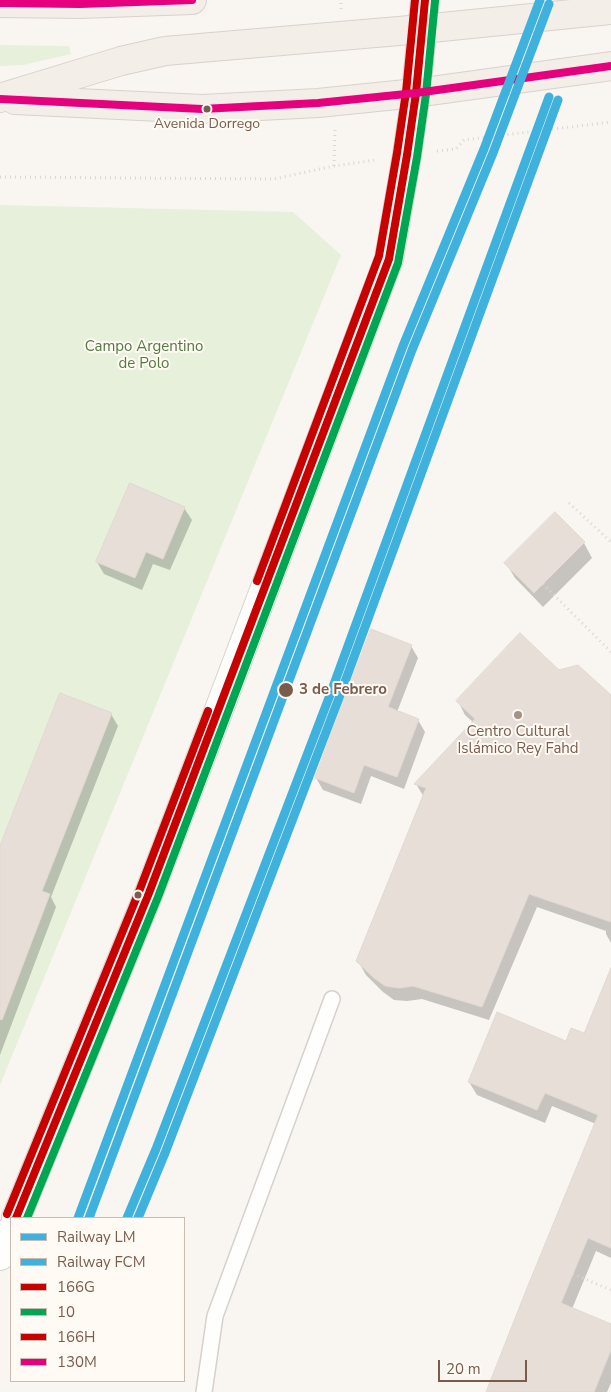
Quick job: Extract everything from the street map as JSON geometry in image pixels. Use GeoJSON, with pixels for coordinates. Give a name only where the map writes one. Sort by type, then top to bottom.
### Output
{"type":"FeatureCollection","features":[{"type":"Feature","properties":{"kind":"main road"},"geometry":{"type":"LineString","coordinates":[[0,3],[80,4],[192,0]]}},
{"type":"Feature","properties":{"kind":"main road"},"geometry":{"type":"LineString","coordinates":[[16,1217],[152,885],[389,259],[416,94],[425,0]]}},
{"type":"Feature","properties":{"kind":"main road"},"geometry":{"type":"LineString","coordinates":[[0,98],[121,61],[165,51],[422,29],[611,10]]}},
{"type":"Feature","properties":{"kind":"main road"},"geometry":{"type":"LineString","coordinates":[[0,98],[202,109],[318,103],[416,94],[611,66]]}},
{"type":"Feature","properties":{"kind":"main road"},"geometry":{"type":"LineString","coordinates":[[0,1256],[10,1232]]}},
{"type":"Feature","properties":{"kind":"lane"},"geometry":{"type":"LineString","coordinates":[[204,1392],[215,1316],[332,999]]}},
{"type":"Feature","properties":{"kind":"path"},"geometry":{"type":"LineString","coordinates":[[0,178],[274,179],[334,166],[456,149],[464,140],[611,122]]}},
{"type":"Feature","properties":{"kind":"path"},"geometry":{"type":"LineString","coordinates":[[570,503],[611,542]]}},
{"type":"Feature","properties":{"kind":"path"},"geometry":{"type":"LineString","coordinates":[[543,584],[611,652]]}},
{"type":"Feature","properties":{"kind":"path"},"geometry":{"type":"LineString","coordinates":[[574,1274],[611,1290]]}},
{"type":"Feature","properties":{"kind":"green space"},"geometry":{"type":"Polygon","coordinates":[[[0,45],[69,46],[71,54],[23,65],[0,66],[0,45]]]}},
{"type":"Feature","properties":{"kind":"green space","name":"Campo Argentino de Polo"},"geometry":{"type":"Polygon","coordinates":[[[0,205],[293,212],[341,255],[0,1085],[0,205]]]}},
{"type":"Feature","properties":{"kind":"building"},"geometry":{"type":"Polygon","coordinates":[[[130,483],[185,507],[163,559],[146,552],[135,578],[96,562],[130,483]]]}},
{"type":"Feature","properties":{"kind":"building"},"geometry":{"type":"Polygon","coordinates":[[[555,512],[585,542],[534,593],[504,563],[555,512]]]}},
{"type":"Feature","properties":{"kind":"building"},"geometry":{"type":"Polygon","coordinates":[[[371,629],[412,645],[388,707],[419,719],[397,777],[364,765],[354,793],[315,778],[371,629]]]}},
{"type":"Feature","properties":{"kind":"building"},"geometry":{"type":"Polygon","coordinates":[[[520,633],[559,670],[578,665],[611,695],[611,922],[529,894],[482,1007],[413,986],[399,988],[385,986],[356,961],[426,788],[414,784],[475,719],[456,701],[520,633]]]}},
{"type":"Feature","properties":{"kind":"building"},"geometry":{"type":"Polygon","coordinates":[[[60,693],[112,713],[42,891],[50,894],[2,1020],[0,1019],[0,846],[60,693]]]}},
{"type":"Feature","properties":{"kind":"building"},"geometry":{"type":"Polygon","coordinates":[[[611,968],[611,1248],[588,1238],[561,1303],[611,1324],[611,1350],[594,1392],[486,1392],[598,1115],[545,1093],[537,1110],[468,1082],[497,1012],[566,1041],[571,1028],[584,1033],[611,968]]]}},
{"type":"Feature","properties":{"kind":"rail line","name":"LM"},"geometry":{"type":"LineString","coordinates":[[78,1217],[403,346],[484,149],[540,0]]}},
{"type":"Feature","properties":{"kind":"rail line","name":"FCM"},"geometry":{"type":"LineString","coordinates":[[89,1217],[412,350],[493,153],[549,4]]}},
{"type":"Feature","properties":{"kind":"rail line","name":"LM"},"geometry":{"type":"LineString","coordinates":[[127,1217],[156,1149],[330,695],[549,97]]}},
{"type":"Feature","properties":{"kind":"rail line","name":"FCM"},"geometry":{"type":"LineString","coordinates":[[138,1217],[165,1153],[339,698],[558,100]]}},
{"type":"Feature","properties":{"kind":"transit line","name":"130M"},"geometry":{"type":"LineString","coordinates":[[0,3],[80,4],[192,0]]}},
{"type":"Feature","properties":{"kind":"transit line","name":"166H"},"geometry":{"type":"LineString","coordinates":[[257,581],[379,256],[406,92],[415,0]]}},
{"type":"Feature","properties":{"kind":"transit line","name":"166G"},"geometry":{"type":"LineString","coordinates":[[16,1217],[149,893],[389,259],[416,93],[425,0]]}},
{"type":"Feature","properties":{"kind":"transit line","name":"10"},"geometry":{"type":"LineString","coordinates":[[27,1217],[158,897],[398,263],[426,94],[435,1]]}},
{"type":"Feature","properties":{"kind":"transit line","name":"130M"},"geometry":{"type":"LineString","coordinates":[[0,99],[202,109],[318,103],[416,93],[611,66]]}},
{"type":"Feature","properties":{"kind":"transit line","name":"166H"},"geometry":{"type":"LineString","coordinates":[[7,1214],[140,889],[208,711]]}},
{"type":"Feature","properties":{"kind":"place","name":"Avenida Dorrego"},"geometry":{"type":"Point","coordinates":[207,109]}},
{"type":"Feature","properties":{"kind":"place","name":"3 de Febrero"},"geometry":{"type":"Point","coordinates":[286,690]}},
{"type":"Feature","properties":{"kind":"place","name":"Centro Cultural Islámico Rey Fahd"},"geometry":{"type":"Point","coordinates":[518,715]}}]}
